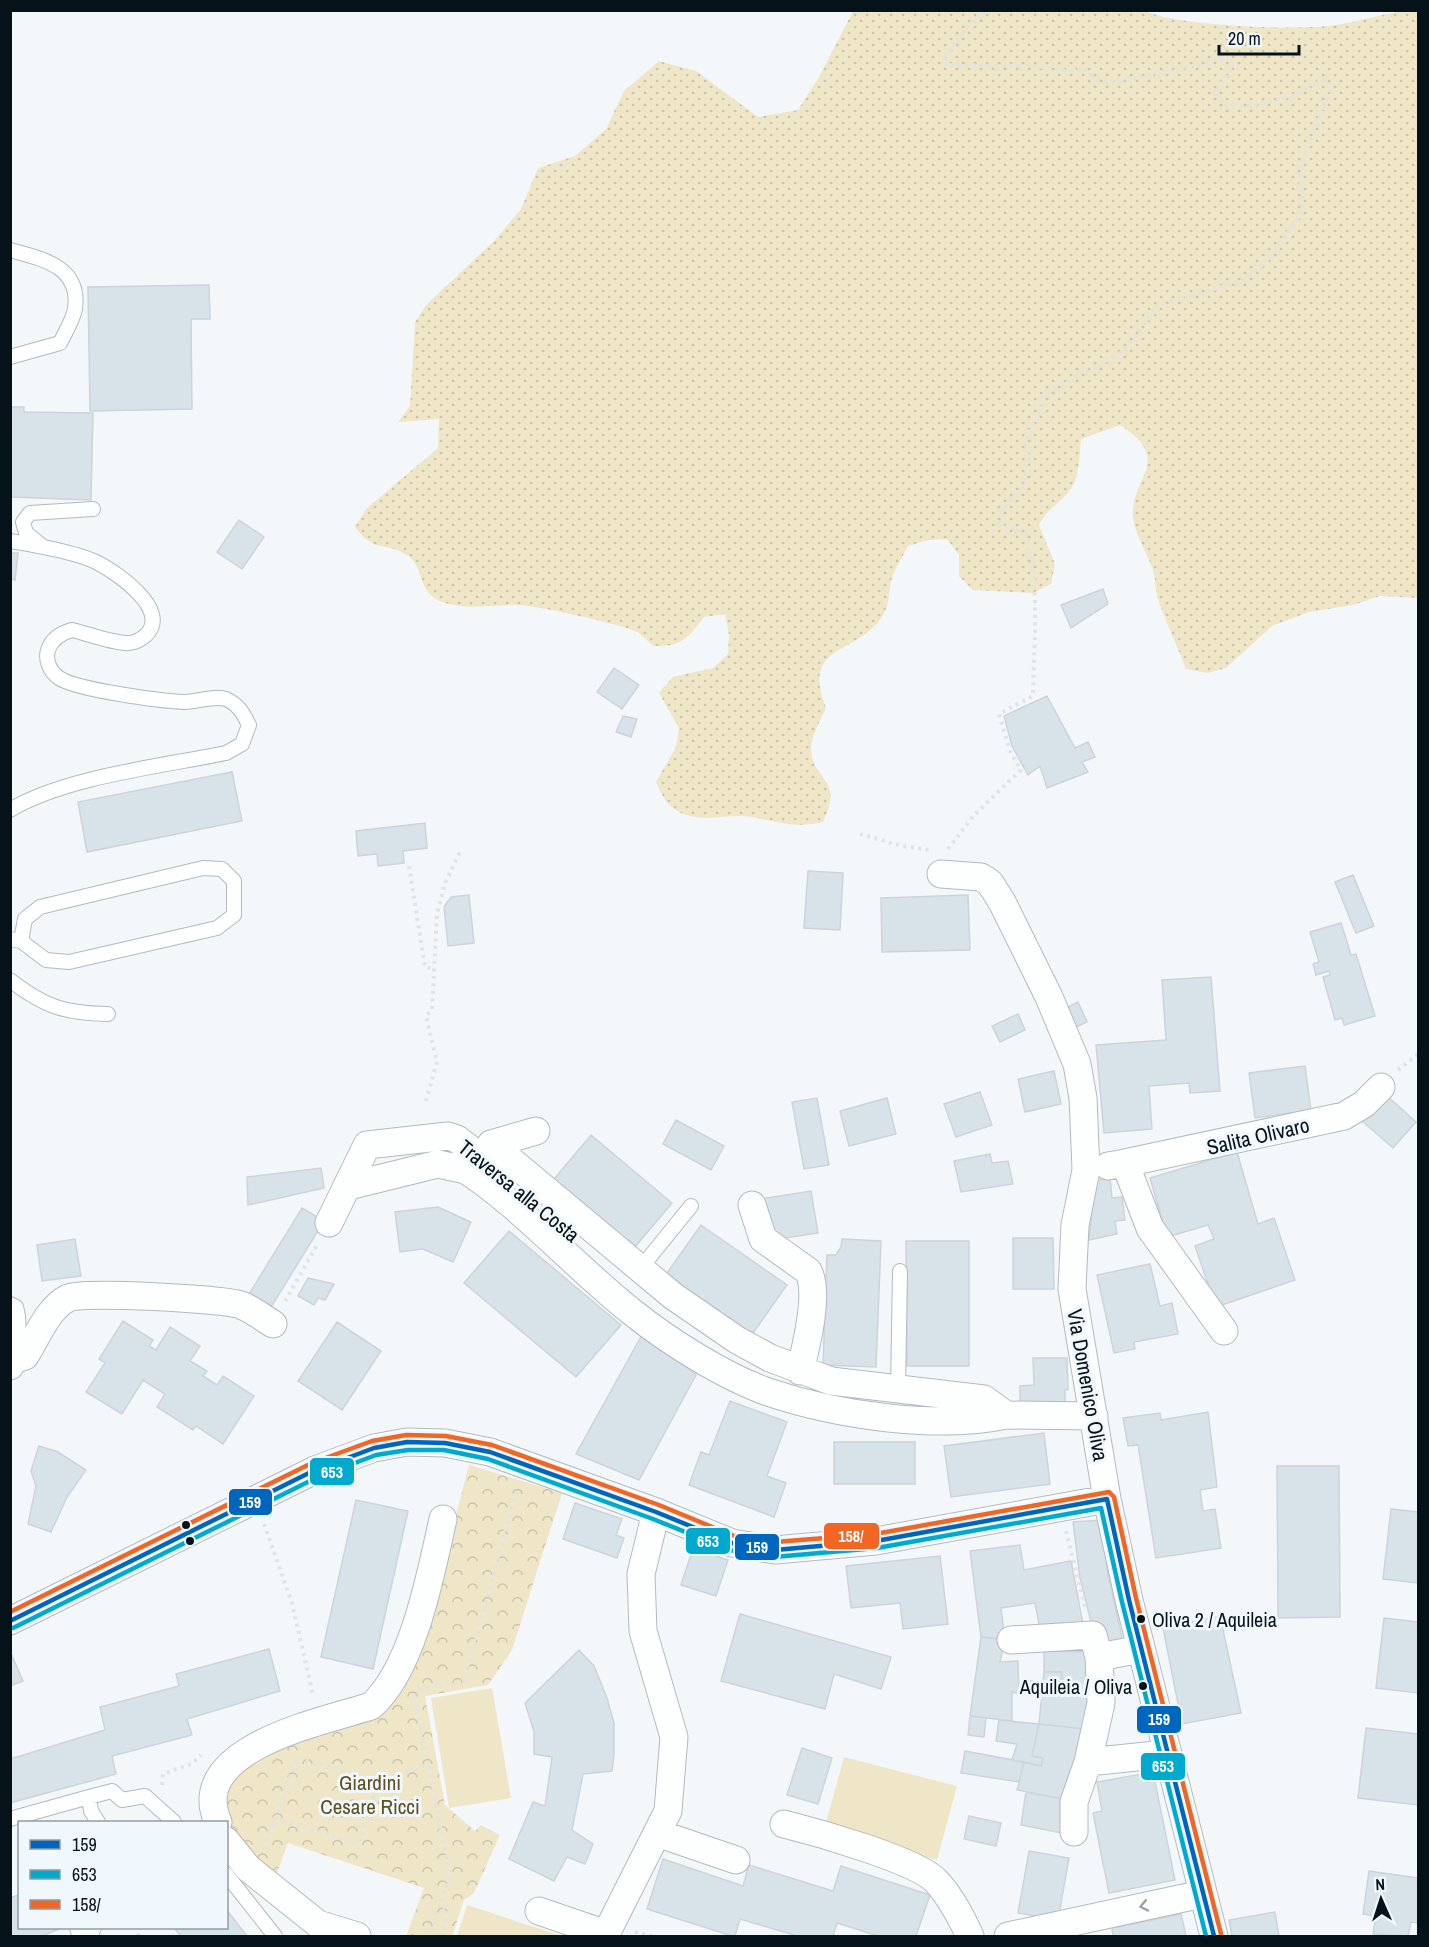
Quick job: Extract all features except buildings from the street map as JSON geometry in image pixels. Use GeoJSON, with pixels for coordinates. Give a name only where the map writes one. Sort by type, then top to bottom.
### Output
{"type":"FeatureCollection","features":[{"type":"Feature","properties":{"kind":"street"},"geometry":{"type":"LineString","coordinates":[[940,863],[981,877]]}},
{"type":"Feature","properties":{"kind":"street","name":"Via Domenico Oliva"},"geometry":{"type":"LineString","coordinates":[[981,877],[990,883],[1002,902],[1077,1064],[1083,1098],[1086,1170],[1075,1225],[1072,1289],[1107,1500],[1166,1754]]}},
{"type":"Feature","properties":{"kind":"street","name":"Salita Olivaro"},"geometry":{"type":"LineString","coordinates":[[1086,1170],[1344,1116],[1364,1104],[1380,1087]]}},
{"type":"Feature","properties":{"kind":"street"},"geometry":{"type":"LineString","coordinates":[[536,1131],[491,1144],[640,1269],[737,1340],[800,1371],[810,1330],[813,1279],[808,1271],[763,1239],[752,1205]]}},
{"type":"Feature","properties":{"kind":"street","name":"Traversa alla Costa"},"geometry":{"type":"LineString","coordinates":[[329,1223],[367,1144],[448,1136],[458,1139],[663,1307],[729,1350],[778,1372],[791,1374],[800,1371],[831,1381],[984,1399],[1006,1415]]}},
{"type":"Feature","properties":{"kind":"street"},"geometry":{"type":"LineString","coordinates":[[1125,1163],[1150,1228],[1224,1331]]}},
{"type":"Feature","properties":{"kind":"street"},"geometry":{"type":"LineString","coordinates":[[353,1185],[438,1164],[466,1170],[632,1313],[721,1371],[768,1392],[862,1413],[940,1422],[967,1422],[1006,1415],[1094,1416]]}},
{"type":"Feature","properties":{"kind":"street"},"geometry":{"type":"LineString","coordinates":[[12,1363],[25,1356],[53,1311],[69,1297],[84,1294],[112,1293],[240,1304],[273,1324]]}},
{"type":"Feature","properties":{"kind":"street"},"geometry":{"type":"LineString","coordinates":[[10,1621],[344,1458],[374,1448],[407,1442],[446,1443],[490,1452],[656,1512],[732,1543],[775,1550],[876,1541],[1061,1510],[1107,1500]]}},
{"type":"Feature","properties":{"kind":"street"},"geometry":{"type":"LineString","coordinates":[[539,1911],[606,1934],[668,1810],[674,1737],[643,1631],[641,1574],[656,1512]]}},
{"type":"Feature","properties":{"kind":"street"},"geometry":{"type":"LineString","coordinates":[[216,1821],[213,1799],[216,1786],[233,1762],[260,1743],[371,1706],[381,1698],[392,1680],[421,1616],[443,1519]]}},
{"type":"Feature","properties":{"kind":"street"},"geometry":{"type":"LineString","coordinates":[[1011,1640],[1141,1649]]}},
{"type":"Feature","properties":{"kind":"street"},"geometry":{"type":"LineString","coordinates":[[1074,1832],[1074,1802],[1088,1762],[1101,1703],[1096,1646]]}},
{"type":"Feature","properties":{"kind":"street"},"geometry":{"type":"LineString","coordinates":[[1088,1762],[1166,1754],[1214,1936]]}},
{"type":"Feature","properties":{"kind":"street"},"geometry":{"type":"LineString","coordinates":[[784,1824],[897,1859],[935,1879],[951,1900],[970,1936]]}},
{"type":"Feature","properties":{"kind":"street"},"geometry":{"type":"LineString","coordinates":[[657,1833],[736,1860]]}},
{"type":"Feature","properties":{"kind":"street"},"geometry":{"type":"LineString","coordinates":[[228,1841],[248,1868],[318,1924],[357,1936]]}},
{"type":"Feature","properties":{"kind":"street"},"geometry":{"type":"LineString","coordinates":[[1008,1936],[1202,1894]]}},
{"type":"Feature","properties":{"kind":"lane"},"geometry":{"type":"LineString","coordinates":[[10,250],[59,266],[74,284],[75,309],[60,343],[10,357]]}},
{"type":"Feature","properties":{"kind":"lane"},"geometry":{"type":"LineString","coordinates":[[46,549],[26,533],[23,522],[30,513],[93,509]]}},
{"type":"Feature","properties":{"kind":"lane"},"geometry":{"type":"LineString","coordinates":[[10,541],[96,562],[131,586],[148,603],[154,619],[152,630],[142,639],[127,644],[72,630],[63,632],[56,637],[48,651],[50,668],[54,675],[61,680],[91,688],[186,702],[224,698],[242,709],[249,726],[242,744],[226,753],[70,785],[25,801],[10,810]]}},
{"type":"Feature","properties":{"kind":"lane"},"geometry":{"type":"LineString","coordinates":[[203,868],[222,868],[234,881],[234,915],[217,928],[69,962],[46,960],[16,940],[25,919],[40,907],[203,868]]}},
{"type":"Feature","properties":{"kind":"lane"},"geometry":{"type":"LineString","coordinates":[[10,980],[34,999],[73,1014],[108,1014]]}},
{"type":"Feature","properties":{"kind":"lane"},"geometry":{"type":"LineString","coordinates":[[640,1269],[691,1206]]}},
{"type":"Feature","properties":{"kind":"lane"},"geometry":{"type":"LineString","coordinates":[[898,1389],[900,1270]]}},
{"type":"Feature","properties":{"kind":"lane"},"geometry":{"type":"LineString","coordinates":[[10,1304],[16,1307],[18,1314],[18,1343],[12,1363]]}},
{"type":"Feature","properties":{"kind":"lane"},"geometry":{"type":"LineString","coordinates":[[10,1819],[112,1791],[122,1800],[145,1796],[173,1821]]}},
{"type":"Feature","properties":{"kind":"lane"},"geometry":{"type":"LineString","coordinates":[[89,1797],[91,1811],[97,1821]]}},
{"type":"Feature","properties":{"kind":"lane"},"geometry":{"type":"LineString","coordinates":[[228,1877],[275,1936]]}},
{"type":"Feature","properties":{"kind":"path"},"geometry":{"type":"LineString","coordinates":[[981,877],[946,853],[974,815],[1021,770],[1010,751],[999,714],[1033,696],[1037,598],[1033,563],[1026,534],[1016,528],[1004,527],[998,521],[999,512],[1021,490],[1030,453],[1026,446],[1031,427],[1040,417],[1040,406],[1044,395],[1059,388],[1078,373],[1098,367],[1122,352],[1161,304],[1242,281],[1269,260],[1302,212],[1300,167],[1332,86],[1329,81],[1324,80],[1294,95],[1256,105],[1225,106],[1215,95],[1233,65],[1232,58],[1216,58],[1207,63],[1118,82],[1098,80],[1084,69],[1067,71],[1036,66],[947,65],[943,61],[968,24],[989,10]]}},
{"type":"Feature","properties":{"kind":"path"},"geometry":{"type":"LineString","coordinates":[[860,834],[902,846],[940,863]]}},
{"type":"Feature","properties":{"kind":"path"},"geometry":{"type":"LineString","coordinates":[[426,1101],[437,1062],[426,1016],[432,1010],[437,914],[445,883],[461,850]]}},
{"type":"Feature","properties":{"kind":"path"},"geometry":{"type":"LineString","coordinates":[[409,866],[425,967],[434,969]]}},
{"type":"Feature","properties":{"kind":"path"},"geometry":{"type":"LineString","coordinates":[[273,1324],[329,1223]]}},
{"type":"Feature","properties":{"kind":"path"},"geometry":{"type":"LineString","coordinates":[[255,1501],[294,1611],[301,1635],[301,1650],[321,1722]]}},
{"type":"Feature","properties":{"kind":"path"},"geometry":{"type":"LineString","coordinates":[[1061,1510],[1096,1646]]}},
{"type":"Feature","properties":{"kind":"path"},"geometry":{"type":"LineString","coordinates":[[428,1764],[450,1876],[428,1936]]}},
{"type":"Feature","properties":{"kind":"path"},"geometry":{"type":"LineString","coordinates":[[275,1818],[359,1844],[379,1781]]}},
{"type":"Feature","properties":{"kind":"path"},"geometry":{"type":"LineString","coordinates":[[440,1903],[448,1911],[440,1936]]}},
{"type":"Feature","properties":{"kind":"green space"},"geometry":{"type":"Polygon","coordinates":[[[853,11],[1145,11],[1182,20],[1234,26],[1310,27],[1351,22],[1395,12],[1418,11],[1418,598],[1380,596],[1353,605],[1309,612],[1272,626],[1226,668],[1207,673],[1186,669],[1160,605],[1152,567],[1134,524],[1134,503],[1146,470],[1145,449],[1136,437],[1120,425],[1081,439],[1078,471],[1073,485],[1039,525],[1055,564],[1051,584],[1033,593],[973,590],[959,576],[959,555],[947,539],[928,540],[908,546],[893,575],[883,615],[873,628],[826,660],[821,671],[820,687],[826,708],[814,733],[811,748],[816,768],[826,781],[831,796],[823,822],[801,825],[741,816],[704,818],[688,816],[669,804],[656,782],[676,747],[679,728],[659,693],[673,677],[713,668],[728,654],[729,635],[725,614],[704,617],[688,636],[677,643],[653,646],[639,633],[632,630],[561,612],[519,605],[471,607],[452,605],[434,598],[428,592],[412,559],[397,550],[374,544],[362,536],[355,527],[366,509],[438,448],[439,419],[398,422],[410,406],[415,322],[426,305],[495,240],[521,209],[538,168],[575,156],[606,129],[624,91],[659,61],[696,71],[758,117],[798,110],[819,77],[853,11]]]}},
{"type":"Feature","properties":{"kind":"green space","name":"Giardini Cesare Ricci"},"geometry":{"type":"Polygon","coordinates":[[[469,1465],[562,1493],[512,1650],[488,1685],[425,1696],[445,1805],[475,1831],[481,1825],[500,1835],[474,1893],[464,1900],[452,1936],[406,1936],[424,1888],[288,1843],[275,1878],[232,1829],[227,1816],[227,1799],[235,1780],[249,1764],[269,1751],[316,1733],[382,1715],[398,1695],[452,1530],[469,1465]]]}},
{"type":"Feature","properties":{"kind":"green space"},"geometry":{"type":"Polygon","coordinates":[[[492,1688],[511,1798],[449,1808],[431,1698],[492,1688]]]}},
{"type":"Feature","properties":{"kind":"green space"},"geometry":{"type":"Polygon","coordinates":[[[844,1757],[957,1786],[937,1860],[824,1830],[844,1757]]]}},
{"type":"Feature","properties":{"kind":"green space"},"geometry":{"type":"Polygon","coordinates":[[[467,1905],[562,1936],[457,1936],[467,1905]]]}},
{"type":"Feature","properties":{"kind":"transit line","name":"158/"},"geometry":{"type":"LineString","coordinates":[[10,1612],[312,1463],[372,1441],[406,1435],[446,1436],[492,1445],[659,1505],[734,1536],[775,1542],[875,1534],[1109,1492],[1114,1497],[1136,1598],[1221,1934]]}},
{"type":"Feature","properties":{"kind":"transit line","name":"159"},"geometry":{"type":"LineString","coordinates":[[10,1621],[315,1470],[374,1448],[407,1442],[445,1443],[490,1452],[656,1512],[732,1543],[775,1550],[876,1541],[1107,1499],[1129,1600],[1214,1936]]}},
{"type":"Feature","properties":{"kind":"transit line","name":"653"},"geometry":{"type":"LineString","coordinates":[[13,1628],[318,1477],[376,1455],[408,1450],[444,1450],[488,1459],[653,1519],[730,1550],[774,1557],[877,1548],[1101,1508],[1122,1602],[1206,1936]]}},
{"type":"Feature","properties":{"kind":"place","name":"Oliva 2 / Aquileia"},"geometry":{"type":"Point","coordinates":[1141,1619]}},
{"type":"Feature","properties":{"kind":"place","name":"Aquileia / Oliva"},"geometry":{"type":"Point","coordinates":[1143,1686]}}]}
